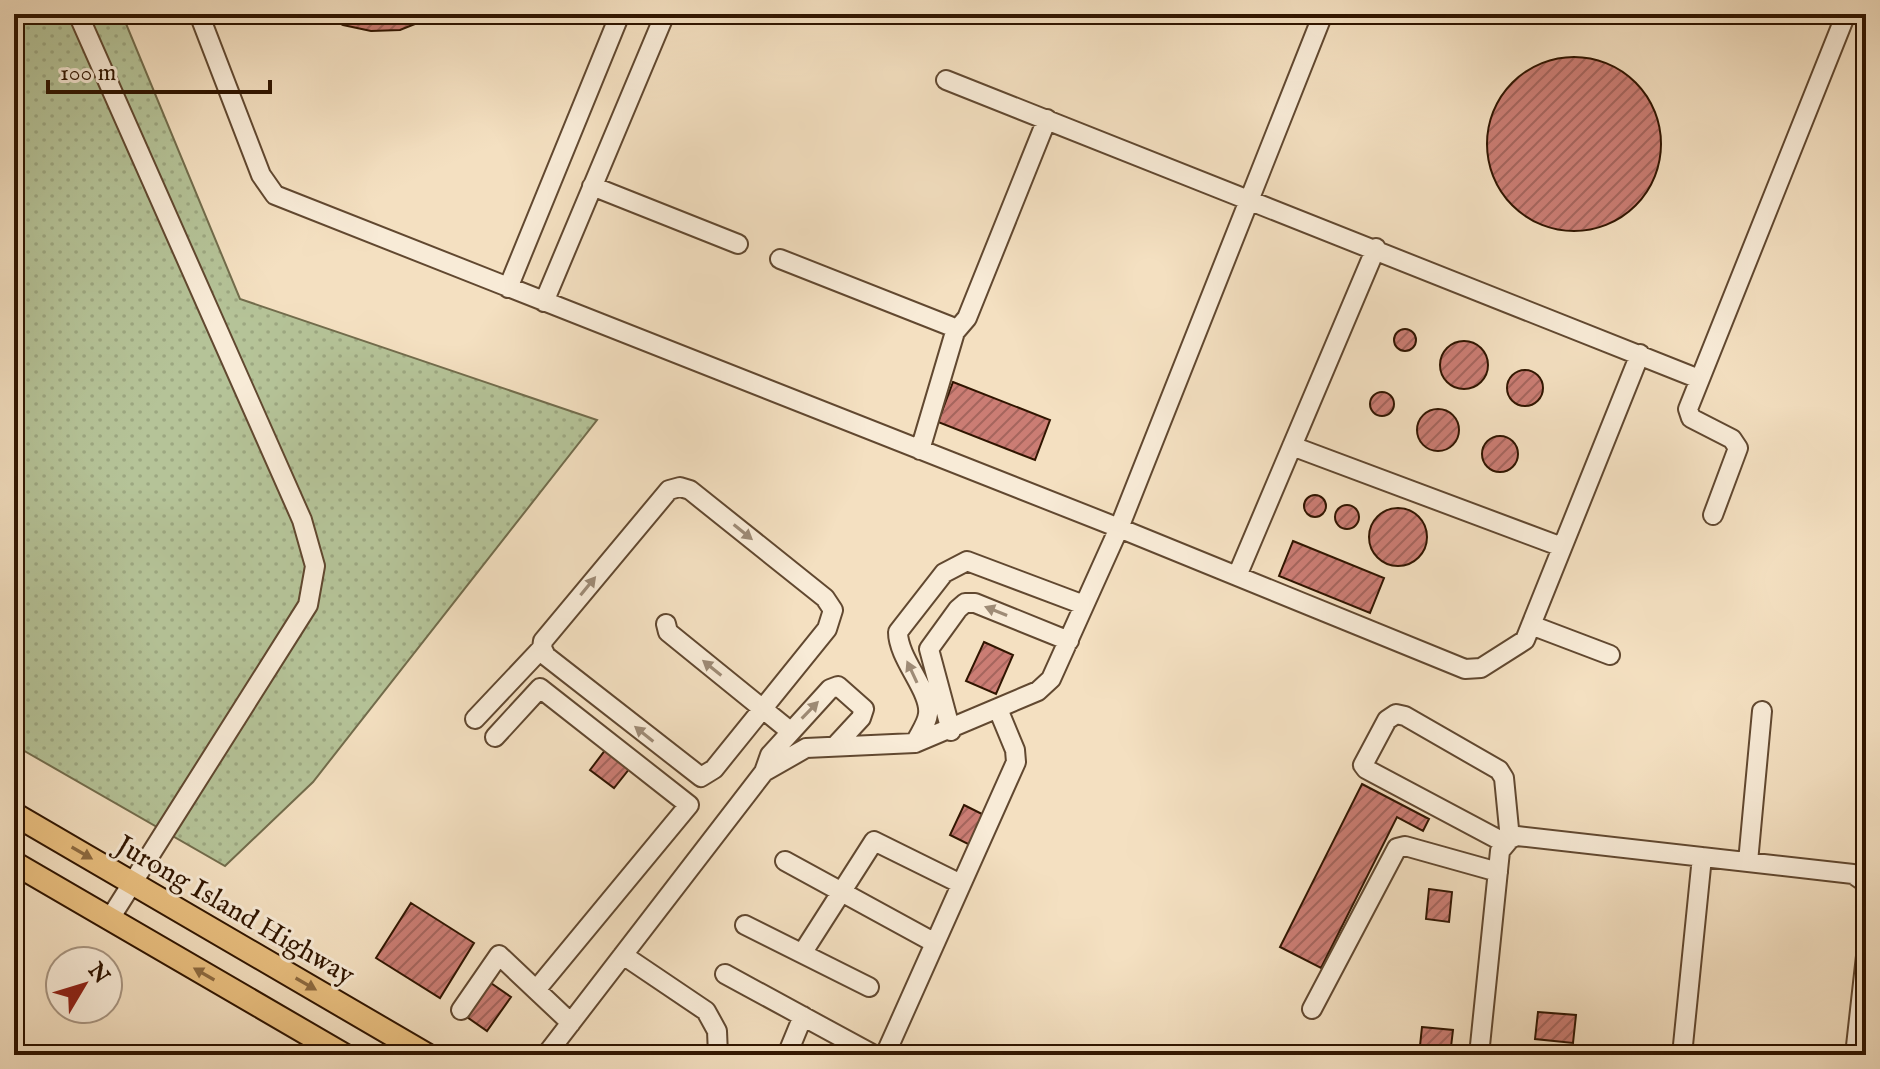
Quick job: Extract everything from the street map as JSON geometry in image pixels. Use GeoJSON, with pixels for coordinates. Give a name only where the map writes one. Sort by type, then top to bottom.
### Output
{"type":"FeatureCollection","features":[{"type":"Feature","properties":{"kind":"main road","name":"Jurong Island Highway"},"geometry":{"type":"LineString","coordinates":[[14,814],[427,1055]]}},
{"type":"Feature","properties":{"kind":"main road"},"geometry":{"type":"LineString","coordinates":[[14,863],[344,1055]]}},
{"type":"Feature","properties":{"kind":"street"},"geometry":{"type":"LineString","coordinates":[[78,14],[302,520],[315,566],[308,605],[109,920]]}},
{"type":"Feature","properties":{"kind":"street"},"geometry":{"type":"LineString","coordinates":[[199,14],[261,175],[275,195],[1473,671],[1521,643],[1531,625],[1640,354]]}},
{"type":"Feature","properties":{"kind":"street"},"geometry":{"type":"LineString","coordinates":[[508,288],[620,14]]}},
{"type":"Feature","properties":{"kind":"street"},"geometry":{"type":"LineString","coordinates":[[544,302],[665,14]]}},
{"type":"Feature","properties":{"kind":"street"},"geometry":{"type":"LineString","coordinates":[[764,772],[800,749],[915,743],[951,731],[1046,685],[1119,528],[1323,14]]}},
{"type":"Feature","properties":{"kind":"street"},"geometry":{"type":"LineString","coordinates":[[1713,515],[1738,448],[1732,439],[1689,415],[1688,409],[1846,14]]}},
{"type":"Feature","properties":{"kind":"street"},"geometry":{"type":"LineString","coordinates":[[946,80],[1248,197],[1699,379]]}},
{"type":"Feature","properties":{"kind":"street"},"geometry":{"type":"LineString","coordinates":[[920,450],[955,332],[967,318],[1047,119]]}},
{"type":"Feature","properties":{"kind":"street"},"geometry":{"type":"LineString","coordinates":[[592,186],[738,244]]}},
{"type":"Feature","properties":{"kind":"street"},"geometry":{"type":"LineString","coordinates":[[1237,576],[1376,248]]}},
{"type":"Feature","properties":{"kind":"street"},"geometry":{"type":"LineString","coordinates":[[780,259],[950,326],[955,332]]}},
{"type":"Feature","properties":{"kind":"street"},"geometry":{"type":"LineString","coordinates":[[1292,446],[1562,547]]}},
{"type":"Feature","properties":{"kind":"street"},"geometry":{"type":"LineString","coordinates":[[680,487],[690,490],[825,598],[833,610],[827,629],[762,709],[714,769],[701,777],[546,656],[542,648],[543,641],[669,490],[680,487]]}},
{"type":"Feature","properties":{"kind":"street"},"geometry":{"type":"LineString","coordinates":[[915,743],[926,723],[928,707],[900,646],[898,632],[944,573],[967,561],[1084,605]]}},
{"type":"Feature","properties":{"kind":"street"},"geometry":{"type":"LineString","coordinates":[[951,731],[929,649],[958,609],[975,603],[1069,641]]}},
{"type":"Feature","properties":{"kind":"street"},"geometry":{"type":"LineString","coordinates":[[666,624],[668,632],[790,731]]}},
{"type":"Feature","properties":{"kind":"street"},"geometry":{"type":"LineString","coordinates":[[1531,625],[1610,655]]}},
{"type":"Feature","properties":{"kind":"street"},"geometry":{"type":"LineString","coordinates":[[475,719],[542,648]]}},
{"type":"Feature","properties":{"kind":"street"},"geometry":{"type":"LineString","coordinates":[[546,1055],[764,772],[770,755],[790,731],[838,686],[864,709],[861,718],[836,745]]}},
{"type":"Feature","properties":{"kind":"street"},"geometry":{"type":"LineString","coordinates":[[495,737],[540,688],[689,805],[536,990]]}},
{"type":"Feature","properties":{"kind":"street"},"geometry":{"type":"LineString","coordinates":[[885,1055],[1016,762],[1015,750],[998,709]]}},
{"type":"Feature","properties":{"kind":"street"},"geometry":{"type":"LineString","coordinates":[[1748,862],[1762,711]]}},
{"type":"Feature","properties":{"kind":"street"},"geometry":{"type":"LineString","coordinates":[[1396,714],[1405,716],[1499,770],[1504,778],[1507,841],[1366,769],[1363,765],[1387,720],[1396,714]]}},
{"type":"Feature","properties":{"kind":"street"},"geometry":{"type":"LineString","coordinates":[[1479,1055],[1500,851],[1507,841],[1517,836],[1853,874],[1866,883]]}},
{"type":"Feature","properties":{"kind":"street"},"geometry":{"type":"LineString","coordinates":[[803,952],[874,841],[961,884]]}},
{"type":"Feature","properties":{"kind":"street"},"geometry":{"type":"LineString","coordinates":[[1312,1009],[1397,848],[1405,846],[1498,872]]}},
{"type":"Feature","properties":{"kind":"street"},"geometry":{"type":"LineString","coordinates":[[1682,1055],[1702,857]]}},
{"type":"Feature","properties":{"kind":"street"},"geometry":{"type":"LineString","coordinates":[[785,861],[935,943]]}},
{"type":"Feature","properties":{"kind":"street"},"geometry":{"type":"LineString","coordinates":[[745,925],[869,987]]}},
{"type":"Feature","properties":{"kind":"street"},"geometry":{"type":"LineString","coordinates":[[461,1010],[499,955],[571,1023]]}},
{"type":"Feature","properties":{"kind":"street"},"geometry":{"type":"LineString","coordinates":[[623,955],[706,1011],[717,1031],[718,1055]]}},
{"type":"Feature","properties":{"kind":"street"},"geometry":{"type":"LineString","coordinates":[[1855,1055],[1866,956]]}},
{"type":"Feature","properties":{"kind":"street"},"geometry":{"type":"LineString","coordinates":[[725,974],[874,1055]]}},
{"type":"Feature","properties":{"kind":"street"},"geometry":{"type":"LineString","coordinates":[[787,1055],[803,1016]]}},
{"type":"Feature","properties":{"kind":"green space"},"geometry":{"type":"Polygon","coordinates":[[[14,14],[122,14],[240,299],[597,420],[313,782],[225,866],[14,745],[14,14]]]}},
{"type":"Feature","properties":{"kind":"building"},"geometry":{"type":"Polygon","coordinates":[[[322,14],[440,14],[400,30],[371,31],[343,25],[322,14]]]}},
{"type":"Feature","properties":{"kind":"building"},"geometry":{"type":"Polygon","coordinates":[[[1574,57],[1607,63],[1636,82],[1655,111],[1661,144],[1655,177],[1636,206],[1607,225],[1574,231],[1541,225],[1512,206],[1493,177],[1487,144],[1493,111],[1512,82],[1541,63],[1574,57]]]}},
{"type":"Feature","properties":{"kind":"building"},"geometry":{"type":"Polygon","coordinates":[[[1401,329],[1409,329],[1416,340],[1409,351],[1401,351],[1394,344],[1394,336],[1401,329]]]}},
{"type":"Feature","properties":{"kind":"building"},"geometry":{"type":"Polygon","coordinates":[[[1464,341],[1481,348],[1488,365],[1481,382],[1464,389],[1447,382],[1440,365],[1447,348],[1464,341]]]}},
{"type":"Feature","properties":{"kind":"building"},"geometry":{"type":"Polygon","coordinates":[[[1525,370],[1538,375],[1543,388],[1538,401],[1525,406],[1512,401],[1507,388],[1512,375],[1525,370]]]}},
{"type":"Feature","properties":{"kind":"building"},"geometry":{"type":"Polygon","coordinates":[[[953,382],[1050,420],[1035,460],[938,422],[953,382]]]}},
{"type":"Feature","properties":{"kind":"building"},"geometry":{"type":"Polygon","coordinates":[[[1382,392],[1390,396],[1394,404],[1390,412],[1382,416],[1374,412],[1370,404],[1374,396],[1382,392]]]}},
{"type":"Feature","properties":{"kind":"building"},"geometry":{"type":"Polygon","coordinates":[[[1438,409],[1453,415],[1459,430],[1453,445],[1438,451],[1423,445],[1417,430],[1423,415],[1438,409]]]}},
{"type":"Feature","properties":{"kind":"building"},"geometry":{"type":"Polygon","coordinates":[[[1500,436],[1513,441],[1518,454],[1513,467],[1500,472],[1487,467],[1482,454],[1487,441],[1500,436]]]}},
{"type":"Feature","properties":{"kind":"building"},"geometry":{"type":"Polygon","coordinates":[[[1311,495],[1319,495],[1326,506],[1319,517],[1311,517],[1304,510],[1304,502],[1311,495]]]}},
{"type":"Feature","properties":{"kind":"building"},"geometry":{"type":"Polygon","coordinates":[[[1347,505],[1355,509],[1359,517],[1355,525],[1347,529],[1339,525],[1335,517],[1339,509],[1347,505]]]}},
{"type":"Feature","properties":{"kind":"building"},"geometry":{"type":"Polygon","coordinates":[[[1398,508],[1418,517],[1427,537],[1418,557],[1398,566],[1378,557],[1369,537],[1378,517],[1398,508]]]}},
{"type":"Feature","properties":{"kind":"building"},"geometry":{"type":"Polygon","coordinates":[[[1293,541],[1384,578],[1370,613],[1279,576],[1293,541]]]}},
{"type":"Feature","properties":{"kind":"building"},"geometry":{"type":"Polygon","coordinates":[[[984,642],[1013,655],[996,694],[966,681],[984,642]]]}},
{"type":"Feature","properties":{"kind":"building"},"geometry":{"type":"Polygon","coordinates":[[[606,749],[630,768],[614,788],[590,770],[606,749]]]}},
{"type":"Feature","properties":{"kind":"building"},"geometry":{"type":"Polygon","coordinates":[[[1362,784],[1429,819],[1423,831],[1397,817],[1321,968],[1280,947],[1362,784]]]}},
{"type":"Feature","properties":{"kind":"building"},"geometry":{"type":"Polygon","coordinates":[[[964,805],[986,816],[972,846],[950,835],[964,805]]]}},
{"type":"Feature","properties":{"kind":"building"},"geometry":{"type":"Polygon","coordinates":[[[1429,889],[1452,892],[1449,922],[1426,919],[1429,889]]]}},
{"type":"Feature","properties":{"kind":"building"},"geometry":{"type":"Polygon","coordinates":[[[411,903],[474,943],[440,998],[376,958],[411,903]]]}},
{"type":"Feature","properties":{"kind":"building"},"geometry":{"type":"Polygon","coordinates":[[[488,981],[511,997],[487,1031],[464,1015],[488,981]]]}},
{"type":"Feature","properties":{"kind":"building"},"geometry":{"type":"Polygon","coordinates":[[[1538,1012],[1576,1015],[1573,1043],[1535,1039],[1538,1012]]]}},
{"type":"Feature","properties":{"kind":"building"},"geometry":{"type":"Polygon","coordinates":[[[1422,1027],[1453,1030],[1450,1055],[1419,1055],[1422,1027]]]}}]}
